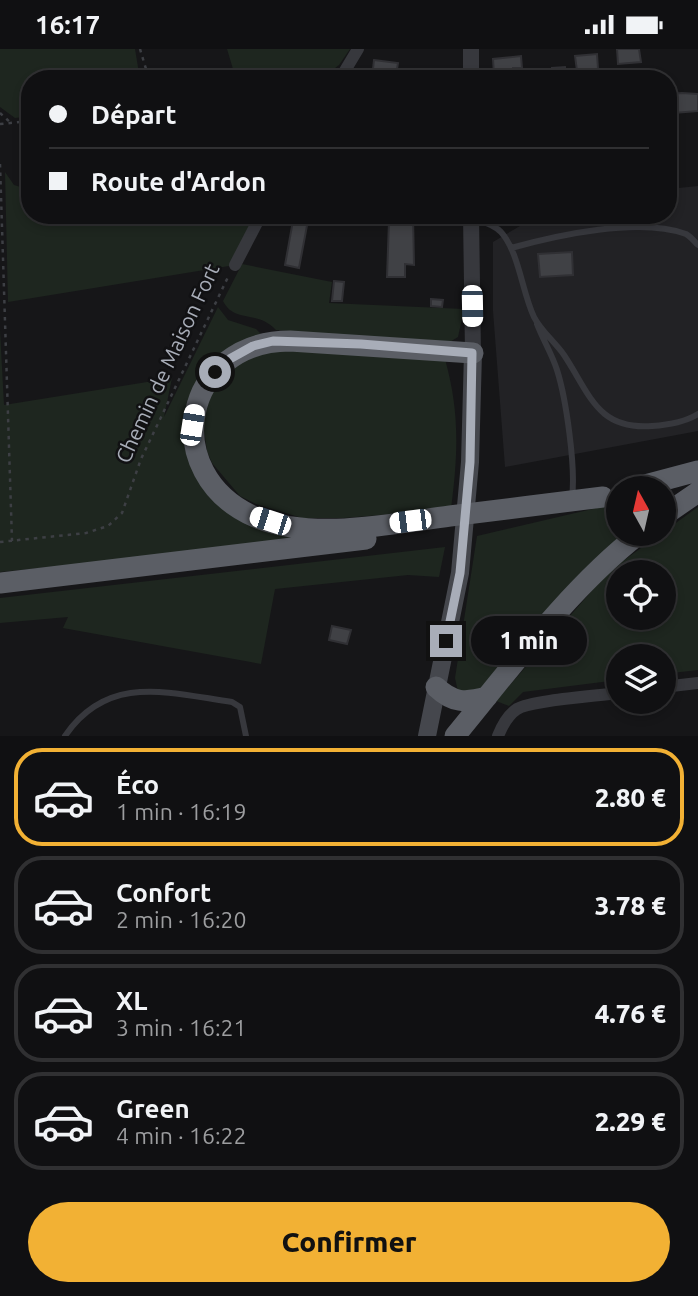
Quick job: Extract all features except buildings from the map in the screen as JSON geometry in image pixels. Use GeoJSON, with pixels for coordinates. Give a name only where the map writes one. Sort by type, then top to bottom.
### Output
{"type":"FeatureCollection","features":[{"type":"Feature","properties":{"kind":"highway"},"geometry":{"type":"LineString","coordinates":[[472,353],[290,341],[273,341],[253,346],[226,361],[205,384],[196,404],[192,425],[194,449],[215,489],[236,507],[285,526],[357,528],[606,496]]}},
{"type":"Feature","properties":{"kind":"highway"},"geometry":{"type":"LineString","coordinates":[[676,477],[698,471]]}},
{"type":"Feature","properties":{"kind":"highway"},"geometry":{"type":"LineString","coordinates":[[676,507],[698,492]]}},
{"type":"Feature","properties":{"kind":"highway"},"geometry":{"type":"LineString","coordinates":[[0,583],[264,553],[424,531],[606,496]]}},
{"type":"Feature","properties":{"kind":"highway"},"geometry":{"type":"LineString","coordinates":[[455,736],[574,594],[624,546]]}},
{"type":"Feature","properties":{"kind":"highway"},"geometry":{"type":"LineString","coordinates":[[436,687],[447,697],[469,702],[487,697]]}},
{"type":"Feature","properties":{"kind":"main road"},"geometry":{"type":"LineString","coordinates":[[427,736],[460,573],[470,462],[472,353]]}},
{"type":"Feature","properties":{"kind":"street"},"geometry":{"type":"LineString","coordinates":[[345,70],[358,49]]}},
{"type":"Feature","properties":{"kind":"street"},"geometry":{"type":"LineString","coordinates":[[471,49],[471,70]]}},
{"type":"Feature","properties":{"kind":"street","name":"Chemin de Maison Fort"},"geometry":{"type":"LineString","coordinates":[[235,265],[256,224]]}},
{"type":"Feature","properties":{"kind":"street"},"geometry":{"type":"LineString","coordinates":[[471,224],[472,353]]}},
{"type":"Feature","properties":{"kind":"street"},"geometry":{"type":"LineString","coordinates":[[676,686],[698,683]]}},
{"type":"Feature","properties":{"kind":"street"},"geometry":{"type":"LineString","coordinates":[[498,736],[504,722],[518,709],[533,704],[606,695]]}},
{"type":"Feature","properties":{"kind":"lane"},"geometry":{"type":"LineString","coordinates":[[488,224],[500,230],[511,248],[535,319],[557,371],[573,469],[572,501]]}},
{"type":"Feature","properties":{"kind":"lane"},"geometry":{"type":"LineString","coordinates":[[511,248],[566,235],[653,228],[688,235],[698,245]]}},
{"type":"Feature","properties":{"kind":"lane"},"geometry":{"type":"LineString","coordinates":[[535,319],[562,352],[597,408],[614,422],[633,427],[663,425],[698,414]]}},
{"type":"Feature","properties":{"kind":"lane"},"geometry":{"type":"LineString","coordinates":[[65,736],[89,710],[107,699],[131,691],[154,690],[232,702],[240,706],[246,736]]}},
{"type":"Feature","properties":{"kind":"path"},"geometry":{"type":"LineString","coordinates":[[140,49],[146,70]]}},
{"type":"Feature","properties":{"kind":"path"},"geometry":{"type":"LineString","coordinates":[[0,113],[11,123]]}},
{"type":"Feature","properties":{"kind":"path"},"geometry":{"type":"LineString","coordinates":[[0,124],[21,122]]}},
{"type":"Feature","properties":{"kind":"path"},"geometry":{"type":"LineString","coordinates":[[0,164],[12,541],[0,542]]}},
{"type":"Feature","properties":{"kind":"path","name":"Chemin de Maison Fort"},"geometry":{"type":"LineString","coordinates":[[12,541],[65,536],[108,526],[122,513],[141,459],[235,265]]}},
{"type":"Feature","properties":{"kind":"path"},"geometry":{"type":"LineString","coordinates":[[0,328],[5,327]]}},
{"type":"Feature","properties":{"kind":"shaded area"},"geometry":{"type":"Polygon","coordinates":[[[0,49],[135,49],[138,70],[21,70],[21,117],[15,118],[0,107],[0,49]]]}},
{"type":"Feature","properties":{"kind":"shaded area"},"geometry":{"type":"Polygon","coordinates":[[[227,49],[350,49],[333,70],[233,70],[227,49]]]}},
{"type":"Feature","properties":{"kind":"shaded area"},"geometry":{"type":"Polygon","coordinates":[[[5,172],[14,185],[21,187],[21,224],[253,224],[229,266],[8,302],[5,172]]]}},
{"type":"Feature","properties":{"kind":"shaded area"},"geometry":{"type":"Polygon","coordinates":[[[698,186],[698,431],[505,467],[493,311],[493,242],[520,224],[677,224],[677,188],[698,186]]]}},
{"type":"Feature","properties":{"kind":"shaded area"},"geometry":{"type":"Polygon","coordinates":[[[242,264],[332,282],[329,303],[464,309],[458,337],[448,343],[276,330],[261,320],[234,312],[223,301],[242,264]]]}},
{"type":"Feature","properties":{"kind":"shaded area"},"geometry":{"type":"Polygon","coordinates":[[[218,307],[228,320],[256,329],[261,334],[227,349],[212,363],[195,468],[305,541],[0,572],[0,330],[4,405],[172,378],[164,417],[218,307]]]}},
{"type":"Feature","properties":{"kind":"shaded area"},"geometry":{"type":"Polygon","coordinates":[[[283,348],[445,359],[453,397],[456,434],[451,509],[344,518],[302,518],[256,504],[240,496],[212,463],[207,451],[203,423],[213,388],[244,359],[283,348]]]}},
{"type":"Feature","properties":{"kind":"shaded area"},"geometry":{"type":"Polygon","coordinates":[[[606,506],[606,546],[620,546],[480,692],[458,692],[455,678],[477,536],[606,506]]]}},
{"type":"Feature","properties":{"kind":"shaded area"},"geometry":{"type":"Polygon","coordinates":[[[698,507],[698,670],[676,673],[676,644],[606,644],[606,682],[523,692],[509,706],[496,701],[606,574],[606,630],[676,630],[676,560],[624,560],[644,546],[676,546],[676,523],[698,507]]]}},
{"type":"Feature","properties":{"kind":"shaded area"},"geometry":{"type":"Polygon","coordinates":[[[445,547],[439,577],[408,575],[275,589],[261,664],[63,628],[68,617],[0,623],[0,598],[445,547]]]}},
{"type":"Feature","properties":{"kind":"route"},"geometry":{"type":"LineString","coordinates":[[215,372],[226,361],[253,346],[273,341],[361,344],[472,353],[470,462],[460,573],[446,641]]}}]}
